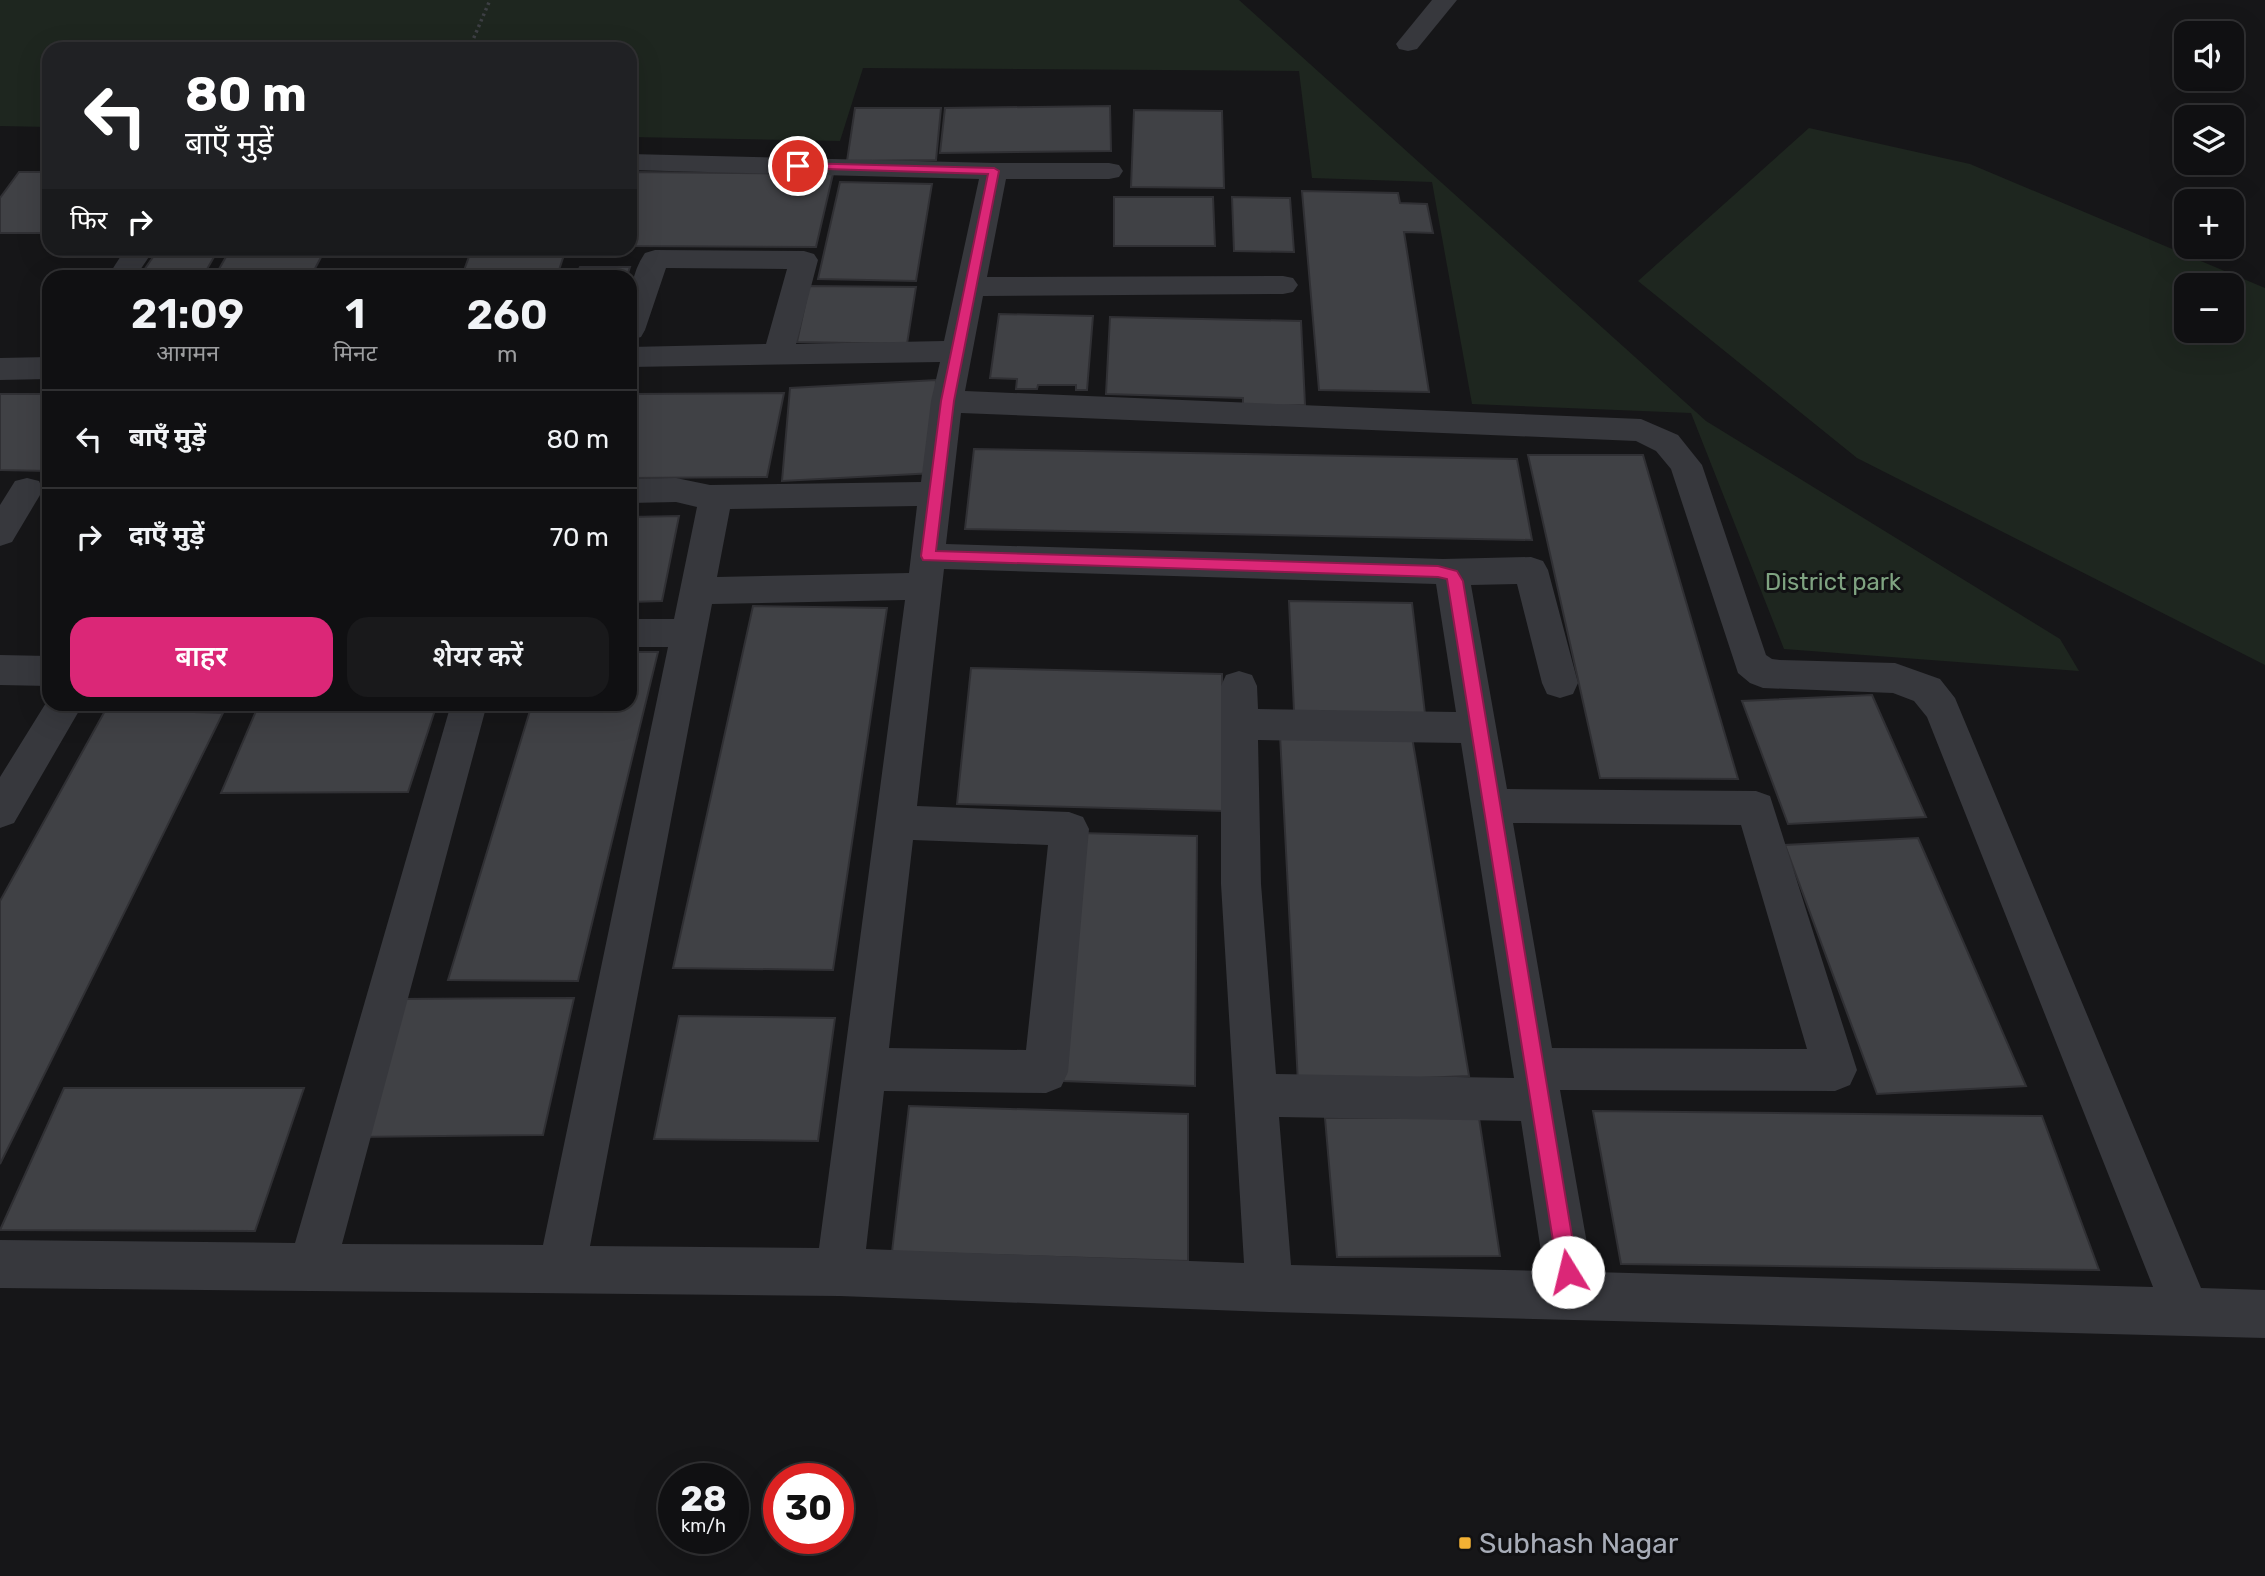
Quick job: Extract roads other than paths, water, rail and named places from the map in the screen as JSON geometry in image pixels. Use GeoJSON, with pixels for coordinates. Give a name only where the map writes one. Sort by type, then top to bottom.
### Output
{"type":"FeatureCollection","features":[{"type":"Feature","properties":{"kind":"street"},"geometry":{"type":"LineString","coordinates":[[1408,44],[1445,0]]}},
{"type":"Feature","properties":{"kind":"street"},"geometry":{"type":"LineString","coordinates":[[637,162],[994,171],[1108,171]]}},
{"type":"Feature","properties":{"kind":"street"},"geometry":{"type":"LineString","coordinates":[[840,1272],[947,401],[994,171]]}},
{"type":"Feature","properties":{"kind":"street"},"geometry":{"type":"LineString","coordinates":[[637,310],[655,259],[804,260],[778,354]]}},
{"type":"Feature","properties":{"kind":"street"},"geometry":{"type":"LineString","coordinates":[[970,287],[1283,285]]}},
{"type":"Feature","properties":{"kind":"street"},"geometry":{"type":"LineString","coordinates":[[637,357],[957,351]]}},
{"type":"Feature","properties":{"kind":"street"},"geometry":{"type":"LineString","coordinates":[[0,369],[42,368]]}},
{"type":"Feature","properties":{"kind":"street"},"geometry":{"type":"LineString","coordinates":[[947,401],[1641,430],[1667,443],[1686,465],[1751,663],[1763,673],[1780,675],[1895,678],[1927,690],[1942,709],[2187,1311]]}},
{"type":"Feature","properties":{"kind":"street"},"geometry":{"type":"LineString","coordinates":[[0,533],[25,490]]}},
{"type":"Feature","properties":{"kind":"street"},"geometry":{"type":"LineString","coordinates":[[637,491],[698,491],[709,496],[936,494]]}},
{"type":"Feature","properties":{"kind":"street"},"geometry":{"type":"LineString","coordinates":[[561,1271],[714,505],[709,496]]}},
{"type":"Feature","properties":{"kind":"street"},"geometry":{"type":"LineString","coordinates":[[696,591],[926,571],[1531,570],[1560,683]]}},
{"type":"Feature","properties":{"kind":"street"},"geometry":{"type":"LineString","coordinates":[[1444,572],[1452,575],[1455,581],[1572,1296]]}},
{"type":"Feature","properties":{"kind":"street"},"geometry":{"type":"LineString","coordinates":[[637,633],[687,633]]}},
{"type":"Feature","properties":{"kind":"street"},"geometry":{"type":"LineString","coordinates":[[0,670],[42,671]]}},
{"type":"Feature","properties":{"kind":"street"},"geometry":{"type":"LineString","coordinates":[[1269,1288],[1241,884],[1239,705],[1479,728]]}},
{"type":"Feature","properties":{"kind":"street"},"geometry":{"type":"LineString","coordinates":[[0,811],[61,711]]}},
{"type":"Feature","properties":{"kind":"street"},"geometry":{"type":"LineString","coordinates":[[311,1269],[467,711]]}},
{"type":"Feature","properties":{"kind":"street"},"geometry":{"type":"LineString","coordinates":[[1255,1095],[1835,1070],[1756,808],[1492,806]]}},
{"type":"Feature","properties":{"kind":"street"},"geometry":{"type":"LineString","coordinates":[[865,1069],[1046,1072],[1069,829],[895,822]]}},
{"type":"Feature","properties":{"kind":"street"},"geometry":{"type":"LineString","coordinates":[[0,1264],[840,1272],[1269,1288],[2265,1314]]}},
{"type":"Feature","properties":{"kind":"place","name":"Subhash Nagar"},"geometry":{"type":"Point","coordinates":[1465,1543]}},
{"type":"Feature","properties":{"kind":"park label","name":"District park"},"geometry":{"type":"Point","coordinates":[1833,582]}}]}
